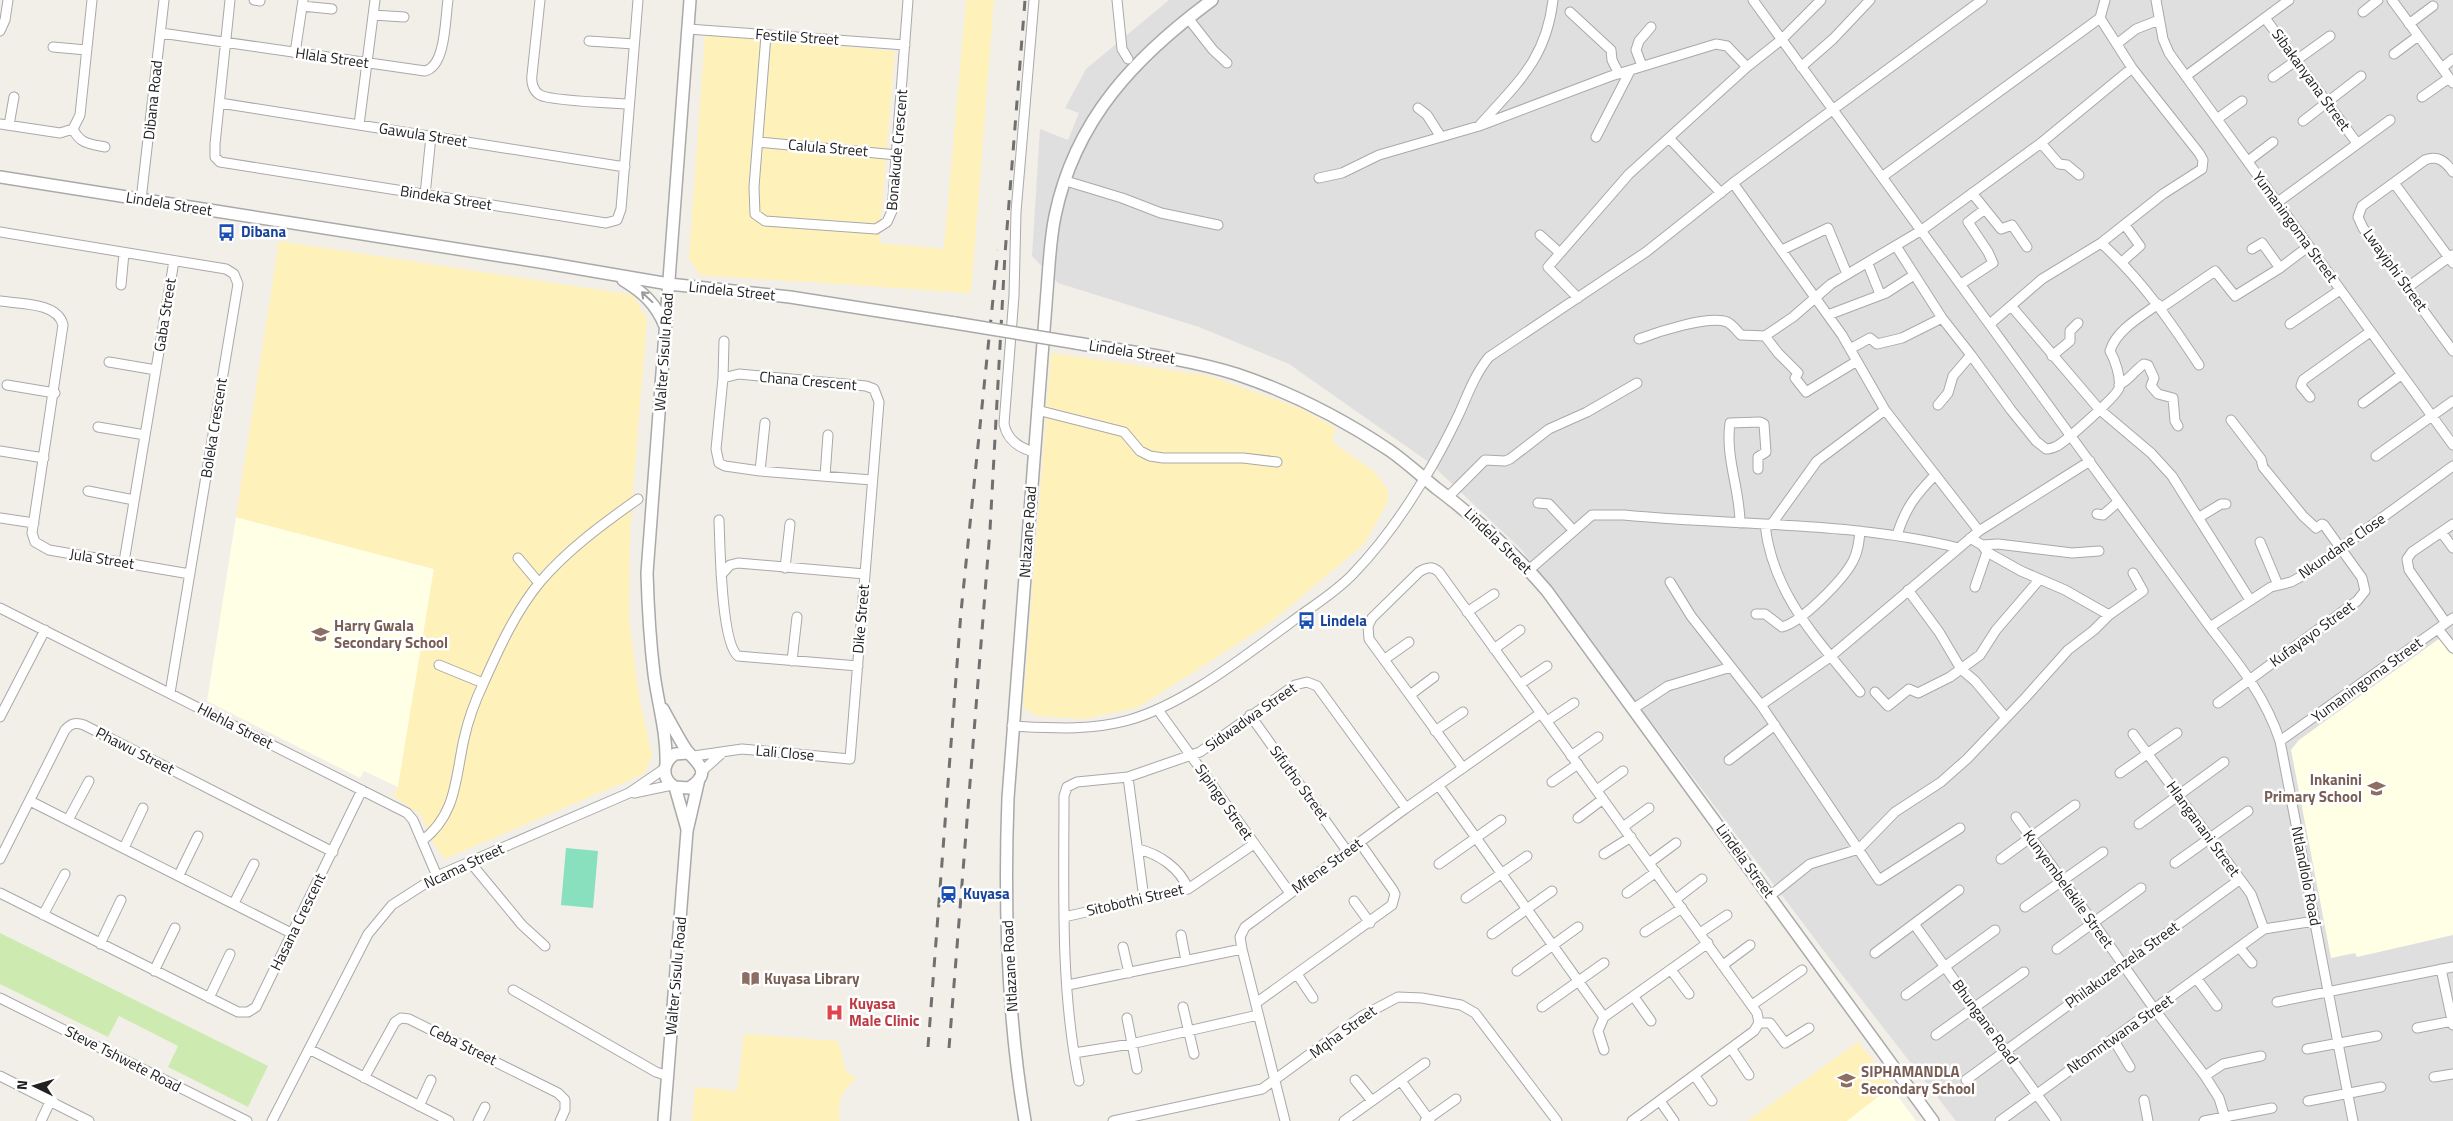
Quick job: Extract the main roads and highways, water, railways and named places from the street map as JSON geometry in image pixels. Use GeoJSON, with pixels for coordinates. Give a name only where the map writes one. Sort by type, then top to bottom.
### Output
{"type":"FeatureCollection","features":[{"type":"Feature","properties":{"kind":"railway"},"geometry":{"type":"LineString","coordinates":[[949,1048],[990,530],[1005,254],[1025,0]]}},
{"type":"Feature","properties":{"kind":"railway"},"geometry":{"type":"LineString","coordinates":[[928,1047],[961,612],[998,250]]}},
{"type":"Feature","properties":{"kind":"place","name":"Dibana"},"geometry":{"type":"Point","coordinates":[227,232]}},
{"type":"Feature","properties":{"kind":"place","name":"Lindela"},"geometry":{"type":"Point","coordinates":[1306,621]}},
{"type":"Feature","properties":{"kind":"place","name":"Harry Gwala Secondary School"},"geometry":{"type":"Point","coordinates":[320,635]}},
{"type":"Feature","properties":{"kind":"place","name":"Inkanini Primary School"},"geometry":{"type":"Point","coordinates":[2376,789]}},
{"type":"Feature","properties":{"kind":"place","name":"Kuyasa"},"geometry":{"type":"Point","coordinates":[949,894]}},
{"type":"Feature","properties":{"kind":"place","name":"Kuyasa Library"},"geometry":{"type":"Point","coordinates":[750,979]}},
{"type":"Feature","properties":{"kind":"place","name":"Kuyasa Male Clinic"},"geometry":{"type":"Point","coordinates":[835,1013]}},
{"type":"Feature","properties":{"kind":"place","name":"SIPHAMANDLA Secondary School"},"geometry":{"type":"Point","coordinates":[1847,1081]}}]}
